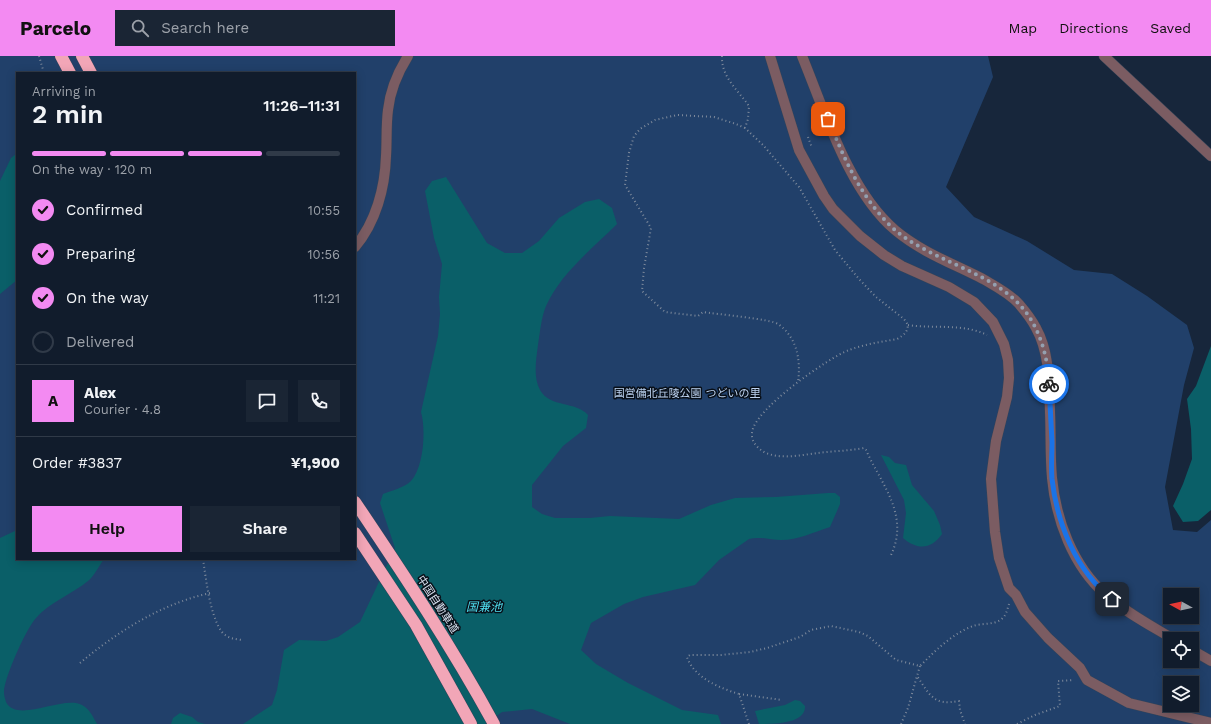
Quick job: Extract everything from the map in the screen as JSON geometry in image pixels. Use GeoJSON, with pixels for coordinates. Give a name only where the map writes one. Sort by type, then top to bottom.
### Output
{"type":"FeatureCollection","features":[{"type":"Feature","properties":{"kind":"highway"},"geometry":{"type":"LineString","coordinates":[[61,56],[69,72]]}},
{"type":"Feature","properties":{"kind":"highway"},"geometry":{"type":"LineString","coordinates":[[82,56],[90,72]]}},
{"type":"Feature","properties":{"kind":"highway","name":"中国自動車道"},"geometry":{"type":"LineString","coordinates":[[356,503],[430,613],[494,724]]}},
{"type":"Feature","properties":{"kind":"highway"},"geometry":{"type":"LineString","coordinates":[[356,534],[416,625],[471,724]]}},
{"type":"Feature","properties":{"kind":"street"},"geometry":{"type":"LineString","coordinates":[[356,246],[367,229],[381,196],[386,156],[388,110],[396,79],[408,56]]}},
{"type":"Feature","properties":{"kind":"street"},"geometry":{"type":"LineString","coordinates":[[770,56],[799,150],[824,196],[833,209],[860,236],[884,255],[902,266],[949,287],[974,302],[993,322],[998,330],[1004,344],[1008,360],[1009,378],[996,441],[992,479],[992,506],[999,558],[1009,588],[1025,612],[1043,633],[1080,668],[1087,680],[1129,703],[1211,723]]}},
{"type":"Feature","properties":{"kind":"street"},"geometry":{"type":"LineString","coordinates":[[802,56],[856,182],[878,214],[896,231],[920,248],[998,288],[1019,304],[1037,330],[1046,355],[1049,378],[1052,479],[1059,514],[1069,542],[1088,575],[1104,593],[1163,633]]}},
{"type":"Feature","properties":{"kind":"street"},"geometry":{"type":"LineString","coordinates":[[1104,56],[1211,156]]}},
{"type":"Feature","properties":{"kind":"street"},"geometry":{"type":"LineString","coordinates":[[1199,654],[1211,661]]}},
{"type":"Feature","properties":{"kind":"path"},"geometry":{"type":"LineString","coordinates":[[39,56],[44,72]]}},
{"type":"Feature","properties":{"kind":"path"},"geometry":{"type":"LineString","coordinates":[[722,56],[722,62],[727,79],[749,106],[748,119],[745,128]]}},
{"type":"Feature","properties":{"kind":"path"},"geometry":{"type":"LineString","coordinates":[[798,383],[799,370],[797,352],[792,337],[777,323],[703,312],[698,316],[666,312],[642,291],[644,268],[651,228],[625,185],[629,153],[634,136],[640,129],[655,120],[677,115],[714,117],[745,128],[763,145],[799,188],[836,250],[859,279],[876,297],[904,319],[908,325],[907,331],[904,335],[897,339],[848,350],[817,368],[798,383],[783,393],[758,418],[752,432],[754,444],[764,452],[770,454],[790,456],[864,448],[890,495],[896,510],[897,527],[894,550],[891,555]]}},
{"type":"Feature","properties":{"kind":"path"},"geometry":{"type":"LineString","coordinates":[[805,130],[813,150]]}},
{"type":"Feature","properties":{"kind":"path"},"geometry":{"type":"LineString","coordinates":[[908,325],[960,328],[978,331],[988,336],[998,330]]}},
{"type":"Feature","properties":{"kind":"path"},"geometry":{"type":"LineString","coordinates":[[203,560],[218,624],[223,633],[230,638],[242,640]]}},
{"type":"Feature","properties":{"kind":"path"},"geometry":{"type":"LineString","coordinates":[[901,724],[908,708],[920,666],[958,632],[974,625],[1000,621],[1006,615],[1012,591]]}},
{"type":"Feature","properties":{"kind":"path"},"geometry":{"type":"LineString","coordinates":[[80,663],[98,647],[148,616],[179,602],[210,593]]}},
{"type":"Feature","properties":{"kind":"path"},"geometry":{"type":"LineString","coordinates":[[782,700],[739,694],[721,688],[705,678],[693,666],[687,657],[690,655],[721,655],[750,652],[800,637],[811,630],[831,626],[859,632],[868,636],[896,660],[920,666]]}},
{"type":"Feature","properties":{"kind":"path"},"geometry":{"type":"LineString","coordinates":[[1017,724],[1035,715],[1060,706],[1058,681],[1073,681],[1084,674]]}},
{"type":"Feature","properties":{"kind":"path"},"geometry":{"type":"LineString","coordinates":[[917,676],[932,698],[947,703],[959,701],[960,710],[965,724]]}},
{"type":"Feature","properties":{"kind":"path"},"geometry":{"type":"LineString","coordinates":[[739,694],[749,724]]}},
{"type":"Feature","properties":{"kind":"green space","name":"国営備北丘陵公園 つどいの里"},"geometry":{"type":"Polygon","coordinates":[[[0,56],[988,56],[993,77],[946,187],[974,217],[1027,241],[1074,270],[1112,274],[1147,296],[1187,325],[1194,348],[1184,385],[1165,487],[1173,530],[1197,532],[1211,520],[1211,724],[0,724],[0,56]]]}},
{"type":"Feature","properties":{"kind":"water"},"geometry":{"type":"Polygon","coordinates":[[[16,154],[16,281],[0,294],[0,181],[11,158],[16,154]]]}},
{"type":"Feature","properties":{"kind":"water","name":"国兼池"},"geometry":{"type":"Polygon","coordinates":[[[446,177],[487,243],[505,253],[522,253],[539,241],[559,218],[585,202],[599,199],[612,208],[617,224],[568,272],[552,294],[544,311],[536,362],[536,380],[540,390],[544,396],[550,400],[577,408],[588,415],[586,428],[563,446],[532,485],[532,507],[542,514],[555,518],[590,518],[610,516],[679,519],[711,505],[735,498],[776,497],[828,493],[835,493],[840,497],[840,504],[830,527],[787,540],[757,538],[749,539],[719,560],[695,585],[643,597],[624,604],[591,623],[581,650],[596,664],[628,683],[682,710],[718,715],[721,724],[570,724],[532,709],[502,712],[485,724],[243,724],[272,705],[277,690],[284,650],[299,640],[326,641],[338,637],[360,622],[395,548],[380,503],[383,494],[402,487],[411,481],[419,467],[423,448],[423,419],[421,412],[438,336],[442,264],[434,238],[425,191],[432,181],[446,177]]]}},
{"type":"Feature","properties":{"kind":"water"},"geometry":{"type":"Polygon","coordinates":[[[1211,346],[1211,510],[1198,521],[1183,522],[1173,506],[1192,459],[1191,429],[1187,399],[1196,386],[1211,346]]]}},
{"type":"Feature","properties":{"kind":"water"},"geometry":{"type":"Polygon","coordinates":[[[881,455],[889,457],[895,463],[906,465],[912,485],[934,511],[942,534],[933,543],[924,546],[913,545],[903,538],[906,513],[904,500],[881,455]]]}},
{"type":"Feature","properties":{"kind":"water"},"geometry":{"type":"Polygon","coordinates":[[[16,530],[16,560],[103,560],[88,581],[48,607],[32,623],[16,654],[7,677],[4,693],[6,702],[12,708],[20,710],[30,710],[64,703],[82,705],[91,713],[97,724],[0,724],[0,538],[16,530]]]}},
{"type":"Feature","properties":{"kind":"water"},"geometry":{"type":"Polygon","coordinates":[[[795,700],[800,701],[805,706],[804,712],[795,720],[773,724],[759,724],[755,711],[785,705],[795,700]]]}},
{"type":"Feature","properties":{"kind":"water"},"geometry":{"type":"Polygon","coordinates":[[[180,713],[205,724],[171,724],[173,718],[180,713]]]}},
{"type":"Feature","properties":{"kind":"way so far"},"geometry":{"type":"LineString","coordinates":[[828,119],[838,145],[856,182],[878,214],[896,231],[920,248],[998,288],[1019,304],[1037,330],[1046,355],[1049,384]]}},
{"type":"Feature","properties":{"kind":"route"},"geometry":{"type":"LineString","coordinates":[[1049,384],[1052,440],[1052,479],[1059,514],[1069,542],[1077,558],[1088,575],[1104,593],[1112,599]]}}]}
